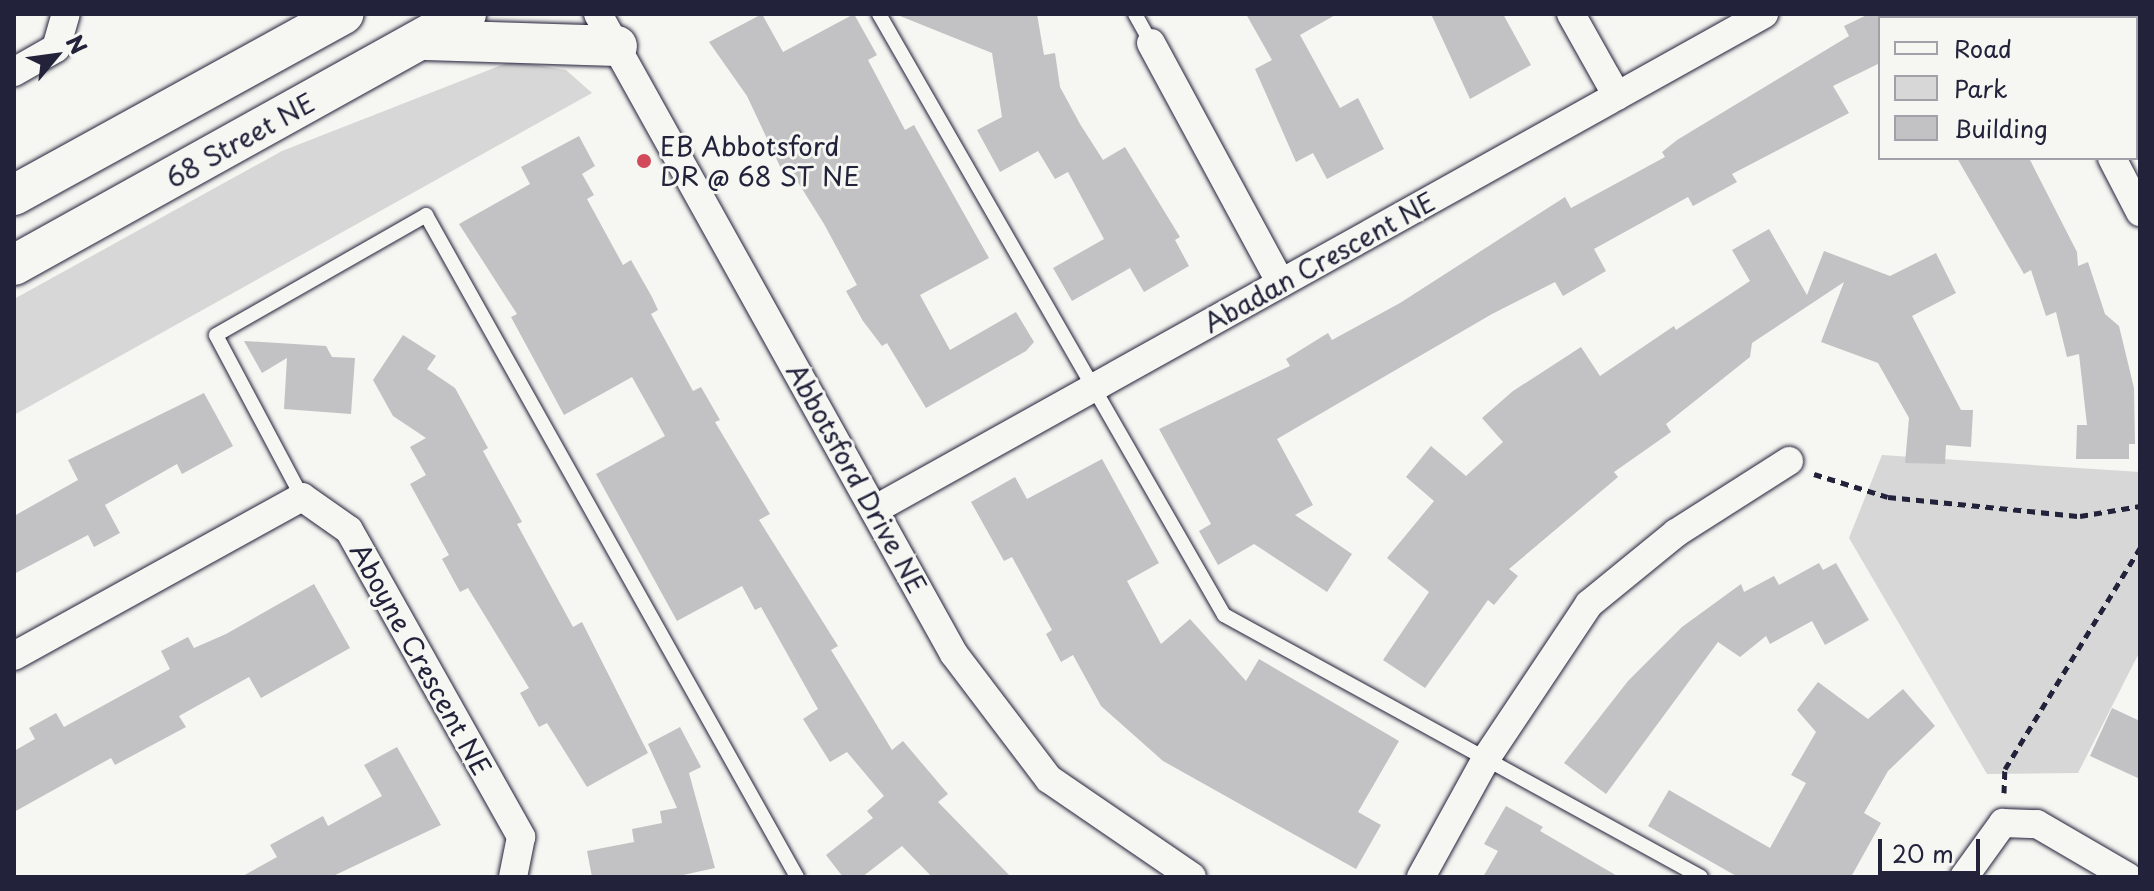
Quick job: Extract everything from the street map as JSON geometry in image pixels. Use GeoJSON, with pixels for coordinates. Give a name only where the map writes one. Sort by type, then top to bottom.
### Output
{"type":"FeatureCollection","features":[{"type":"Feature","properties":{"kind":"main road"},"geometry":{"type":"LineString","coordinates":[[14,195],[343,14]]}},
{"type":"Feature","properties":{"kind":"main road","name":"68 Street NE"},"geometry":{"type":"LineString","coordinates":[[14,265],[466,14]]}},
{"type":"Feature","properties":{"kind":"main road"},"geometry":{"type":"LineString","coordinates":[[422,40],[608,30]]}},
{"type":"Feature","properties":{"kind":"street"},"geometry":{"type":"LineString","coordinates":[[14,72],[56,48],[66,14]]}},
{"type":"Feature","properties":{"kind":"street"},"geometry":{"type":"LineString","coordinates":[[1571,14],[1617,96]]}},
{"type":"Feature","properties":{"kind":"street","name":"Abadan Crescent NE"},"geometry":{"type":"LineString","coordinates":[[874,510],[1764,14]]}},
{"type":"Feature","properties":{"kind":"street","name":"Abbotsford Drive NE"},"geometry":{"type":"LineString","coordinates":[[608,30],[954,654],[1049,779],[1192,877]]}},
{"type":"Feature","properties":{"kind":"street"},"geometry":{"type":"LineString","coordinates":[[1151,43],[1281,283]]}},
{"type":"Feature","properties":{"kind":"street"},"geometry":{"type":"LineString","coordinates":[[2113,160],[2140,212]]}},
{"type":"Feature","properties":{"kind":"street"},"geometry":{"type":"LineString","coordinates":[[1421,877],[1487,757],[1589,604],[1676,533],[1789,461]]}},
{"type":"Feature","properties":{"kind":"street"},"geometry":{"type":"LineString","coordinates":[[14,656],[302,497]]}},
{"type":"Feature","properties":{"kind":"street","name":"Aboyne Crescent NE"},"geometry":{"type":"LineString","coordinates":[[302,497],[349,530],[521,837],[513,877]]}},
{"type":"Feature","properties":{"kind":"street"},"geometry":{"type":"LineString","coordinates":[[1964,877],[2003,823],[2037,824],[2128,877]]}},
{"type":"Feature","properties":{"kind":"lane"},"geometry":{"type":"LineString","coordinates":[[879,14],[1090,389],[1224,615],[1701,877]]}},
{"type":"Feature","properties":{"kind":"lane"},"geometry":{"type":"LineString","coordinates":[[1135,14],[1151,43]]}},
{"type":"Feature","properties":{"kind":"lane"},"geometry":{"type":"LineString","coordinates":[[302,497],[216,335],[426,215],[797,877]]}},
{"type":"Feature","properties":{"kind":"path"},"geometry":{"type":"LineString","coordinates":[[1789,461],[1835,485],[1888,497],[2080,516],[2140,506]]}},
{"type":"Feature","properties":{"kind":"path"},"geometry":{"type":"LineString","coordinates":[[2003,823],[2005,769],[2140,548]]}},
{"type":"Feature","properties":{"kind":"green space"},"geometry":{"type":"Polygon","coordinates":[[[512,61],[566,70],[592,93],[14,415],[14,299],[282,151],[512,61]]]}},
{"type":"Feature","properties":{"kind":"green space"},"geometry":{"type":"Polygon","coordinates":[[[1882,455],[2140,472],[2140,651],[2078,773],[1987,774],[1849,538],[1882,455]]]}},
{"type":"Feature","properties":{"kind":"building"},"geometry":{"type":"Polygon","coordinates":[[[762,14],[783,52],[854,14],[877,55],[868,60],[905,130],[914,125],[989,258],[920,295],[950,350],[1016,312],[1034,342],[1026,351],[926,408],[887,343],[882,346],[863,321],[846,291],[857,285],[824,224],[791,171],[784,175],[747,96],[709,42],[762,14]]]}},
{"type":"Feature","properties":{"kind":"building"},"geometry":{"type":"Polygon","coordinates":[[[895,14],[1037,14],[1044,55],[1055,53],[1060,87],[1080,124],[1103,160],[1125,147],[1180,237],[1175,240],[1189,266],[1144,292],[1130,268],[1072,301],[1053,268],[1104,239],[1068,172],[1055,179],[1038,151],[1000,172],[977,130],[1002,117],[992,53],[895,14]]]}},
{"type":"Feature","properties":{"kind":"building"},"geometry":{"type":"Polygon","coordinates":[[[1246,14],[1337,14],[1300,35],[1340,108],[1358,98],[1384,149],[1327,179],[1313,153],[1296,162],[1255,69],[1272,60],[1246,14]]]}},
{"type":"Feature","properties":{"kind":"building"},"geometry":{"type":"Polygon","coordinates":[[[1431,14],[1503,14],[1531,65],[1470,99],[1431,14]]]}},
{"type":"Feature","properties":{"kind":"building"},"geometry":{"type":"Polygon","coordinates":[[[1869,14],[1880,14],[1878,64],[1833,86],[1849,113],[1732,174],[1737,182],[1693,206],[1688,197],[1594,249],[1606,271],[1563,296],[1555,282],[1492,314],[1277,439],[1313,505],[1295,515],[1352,554],[1327,592],[1254,544],[1218,565],[1199,531],[1211,524],[1159,429],[1290,366],[1286,359],[1328,333],[1332,340],[1400,303],[1565,197],[1571,208],[1665,157],[1662,152],[1677,140],[1849,36],[1844,26],[1869,14]]]}},
{"type":"Feature","properties":{"kind":"building"},"geometry":{"type":"Polygon","coordinates":[[[579,136],[595,166],[582,174],[594,195],[587,199],[623,265],[631,260],[652,297],[658,310],[651,314],[693,391],[701,387],[720,420],[715,422],[770,514],[759,520],[838,646],[831,650],[892,750],[903,741],[948,794],[938,802],[1011,877],[932,877],[902,846],[862,877],[843,877],[826,855],[873,818],[867,811],[884,796],[847,752],[830,762],[803,719],[818,709],[761,607],[755,610],[742,586],[677,621],[596,474],[665,436],[632,377],[564,415],[511,317],[517,314],[459,224],[530,184],[521,167],[579,136]]]}},
{"type":"Feature","properties":{"kind":"building"},"geometry":{"type":"Polygon","coordinates":[[[1958,160],[2030,160],[2077,252],[2078,266],[2088,262],[2105,314],[2119,326],[2134,388],[2135,444],[2129,444],[2129,459],[2076,459],[2077,425],[2087,425],[2079,354],[2067,357],[2056,312],[2046,316],[2031,270],[2024,274],[1958,160]]]}},
{"type":"Feature","properties":{"kind":"building"},"geometry":{"type":"Polygon","coordinates":[[[1769,229],[1807,295],[1824,251],[1890,276],[1936,253],[1956,293],[1912,316],[1961,410],[1973,410],[1971,447],[1946,445],[1945,464],[1905,463],[1909,418],[1878,363],[1821,342],[1844,282],[1752,343],[1750,357],[1666,424],[1671,432],[1614,472],[1618,477],[1509,569],[1518,576],[1494,605],[1488,600],[1425,688],[1383,660],[1429,592],[1387,558],[1434,501],[1406,477],[1431,446],[1466,476],[1503,442],[1482,418],[1513,391],[1581,347],[1600,376],[1674,326],[1676,330],[1750,281],[1732,250],[1769,229]]]}},
{"type":"Feature","properties":{"kind":"building"},"geometry":{"type":"Polygon","coordinates":[[[403,335],[436,356],[427,369],[455,388],[488,448],[483,451],[522,522],[517,524],[573,627],[582,622],[648,753],[587,787],[547,723],[539,727],[520,693],[529,688],[468,588],[460,592],[442,559],[449,555],[410,484],[426,475],[410,447],[426,438],[393,416],[373,380],[403,335]]]}},
{"type":"Feature","properties":{"kind":"building"},"geometry":{"type":"Polygon","coordinates":[[[244,341],[326,346],[332,357],[355,358],[351,414],[284,409],[287,358],[262,373],[244,341]]]}},
{"type":"Feature","properties":{"kind":"building"},"geometry":{"type":"Polygon","coordinates":[[[204,393],[233,446],[182,474],[177,464],[105,505],[120,533],[94,547],[88,535],[14,574],[14,516],[78,480],[68,460],[204,393]]]}},
{"type":"Feature","properties":{"kind":"building"},"geometry":{"type":"Polygon","coordinates":[[[1102,459],[1159,563],[1127,581],[1161,644],[1190,619],[1246,681],[1259,659],[1399,741],[1358,812],[1381,825],[1356,869],[1163,761],[1101,706],[1073,655],[1061,662],[1046,634],[1052,630],[1012,557],[1004,561],[971,502],[1015,477],[1027,499],[1102,459]]]}},
{"type":"Feature","properties":{"kind":"building"},"geometry":{"type":"Polygon","coordinates":[[[1819,563],[1823,570],[1836,563],[1869,620],[1825,645],[1812,621],[1770,644],[1766,636],[1740,657],[1718,642],[1606,794],[1564,763],[1628,681],[1682,627],[1741,584],[1744,592],[1774,576],[1779,585],[1819,563]]]}},
{"type":"Feature","properties":{"kind":"building"},"geometry":{"type":"Polygon","coordinates":[[[314,584],[350,648],[261,698],[249,677],[179,716],[186,727],[115,765],[111,758],[14,812],[14,751],[35,739],[29,728],[56,713],[64,727],[170,669],[161,651],[188,637],[194,648],[226,634],[314,584]]]}},
{"type":"Feature","properties":{"kind":"building"},"geometry":{"type":"Polygon","coordinates":[[[1818,682],[1868,719],[1903,689],[1935,726],[1888,771],[1864,813],[1881,823],[1851,877],[1738,877],[1648,826],[1669,790],[1770,848],[1806,783],[1791,775],[1816,732],[1797,710],[1818,682]]]}},
{"type":"Feature","properties":{"kind":"building"},"geometry":{"type":"Polygon","coordinates":[[[2112,708],[2140,721],[2140,779],[2090,756],[2112,708]]]}},
{"type":"Feature","properties":{"kind":"building"},"geometry":{"type":"Polygon","coordinates":[[[680,727],[701,767],[689,773],[715,868],[674,877],[592,877],[587,851],[634,842],[632,829],[662,823],[660,811],[677,808],[648,744],[680,727]]]}},
{"type":"Feature","properties":{"kind":"building"},"geometry":{"type":"Polygon","coordinates":[[[397,747],[441,825],[331,877],[241,877],[277,857],[270,845],[323,816],[328,826],[382,796],[364,765],[397,747]]]}},
{"type":"Feature","properties":{"kind":"building"},"geometry":{"type":"Polygon","coordinates":[[[1506,806],[1543,827],[1540,831],[1619,877],[1483,877],[1498,851],[1484,844],[1506,806]]]}},
{"type":"Feature","properties":{"kind":"place","name":"EB Abbotsford DR @ 68 ST NE"},"geometry":{"type":"Point","coordinates":[644,161]}}]}
